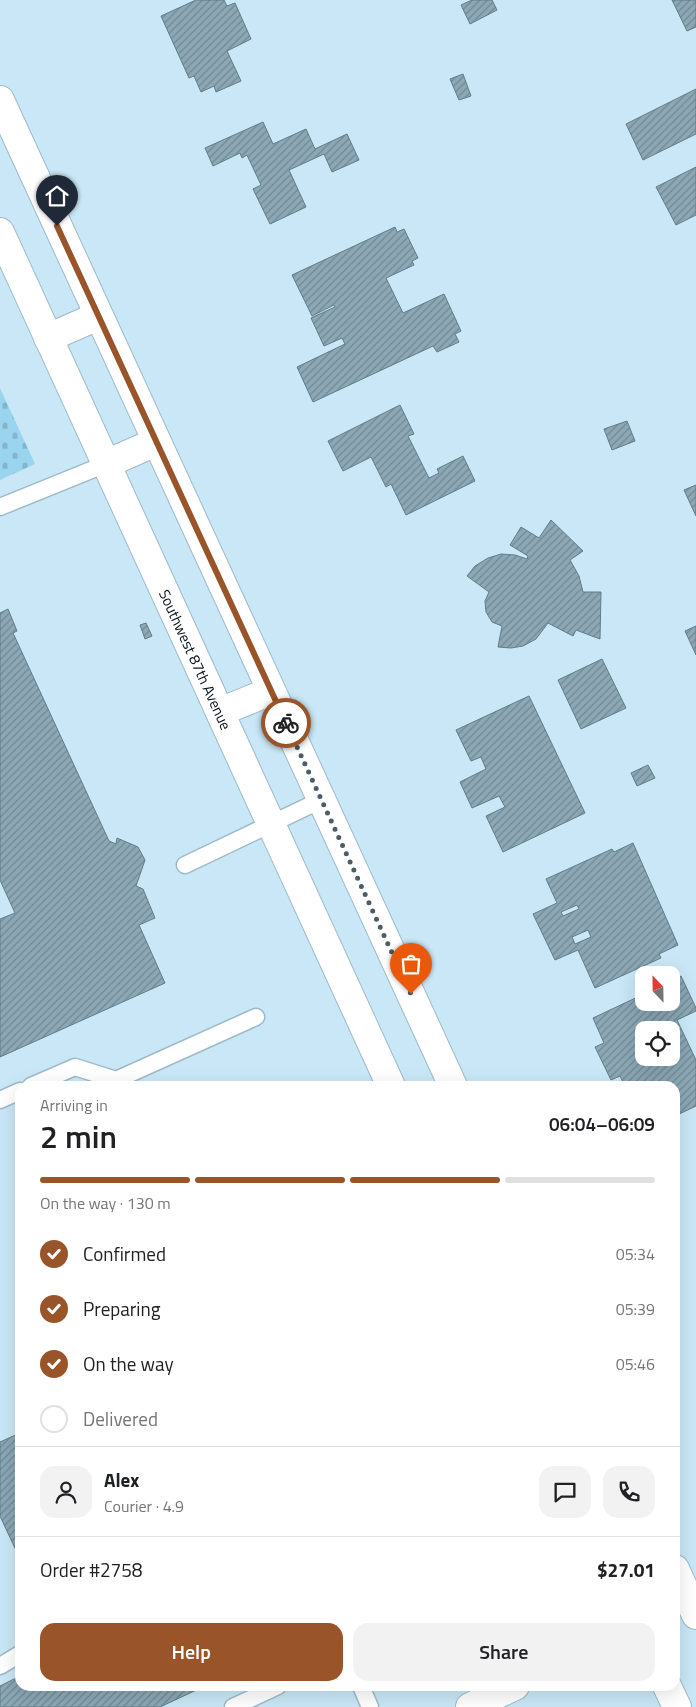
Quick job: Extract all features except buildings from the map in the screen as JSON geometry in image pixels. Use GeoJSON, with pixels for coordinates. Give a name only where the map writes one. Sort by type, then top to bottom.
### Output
{"type":"FeatureCollection","features":[{"type":"Feature","properties":{"kind":"main road"},"geometry":{"type":"LineString","coordinates":[[0,100],[452,1081]]}},
{"type":"Feature","properties":{"kind":"main road","name":"Southwest 87th Avenue"},"geometry":{"type":"LineString","coordinates":[[0,232],[389,1081]]}},
{"type":"Feature","properties":{"kind":"main road"},"geometry":{"type":"LineString","coordinates":[[48,338],[98,316]]}},
{"type":"Feature","properties":{"kind":"main road"},"geometry":{"type":"LineString","coordinates":[[106,464],[156,442]]}},
{"type":"Feature","properties":{"kind":"main road"},"geometry":{"type":"LineString","coordinates":[[220,712],[271,691]]}},
{"type":"Feature","properties":{"kind":"main road"},"geometry":{"type":"LineString","coordinates":[[680,1585],[688,1611]]}},
{"type":"Feature","properties":{"kind":"main road"},"geometry":{"type":"LineString","coordinates":[[470,1707],[504,1691]]}},
{"type":"Feature","properties":{"kind":"main road"},"geometry":{"type":"LineString","coordinates":[[669,1691],[677,1707]]}},
{"type":"Feature","properties":{"kind":"lane"},"geometry":{"type":"LineString","coordinates":[[0,507],[106,464]]}},
{"type":"Feature","properties":{"kind":"lane"},"geometry":{"type":"LineString","coordinates":[[185,866],[321,800]]}},
{"type":"Feature","properties":{"kind":"lane"},"geometry":{"type":"LineString","coordinates":[[43,1081],[75,1067],[116,1080],[256,1017]]}},
{"type":"Feature","properties":{"kind":"lane"},"geometry":{"type":"LineString","coordinates":[[0,1100],[15,1093]]}},
{"type":"Feature","properties":{"kind":"lane"},"geometry":{"type":"LineString","coordinates":[[0,1666],[15,1657]]}},
{"type":"Feature","properties":{"kind":"lane"},"geometry":{"type":"LineString","coordinates":[[233,1707],[267,1691]]}},
{"type":"Feature","properties":{"kind":"lane"},"geometry":{"type":"LineString","coordinates":[[363,1691],[370,1707]]}},
{"type":"Feature","properties":{"kind":"green space"},"geometry":{"type":"Polygon","coordinates":[[[0,388],[35,464],[0,480],[0,388]]]}},
{"type":"Feature","properties":{"kind":"way so far"},"geometry":{"type":"LineString","coordinates":[[286,723],[411,994]]}},
{"type":"Feature","properties":{"kind":"route"},"geometry":{"type":"LineString","coordinates":[[57,226],[286,723]]}}]}
